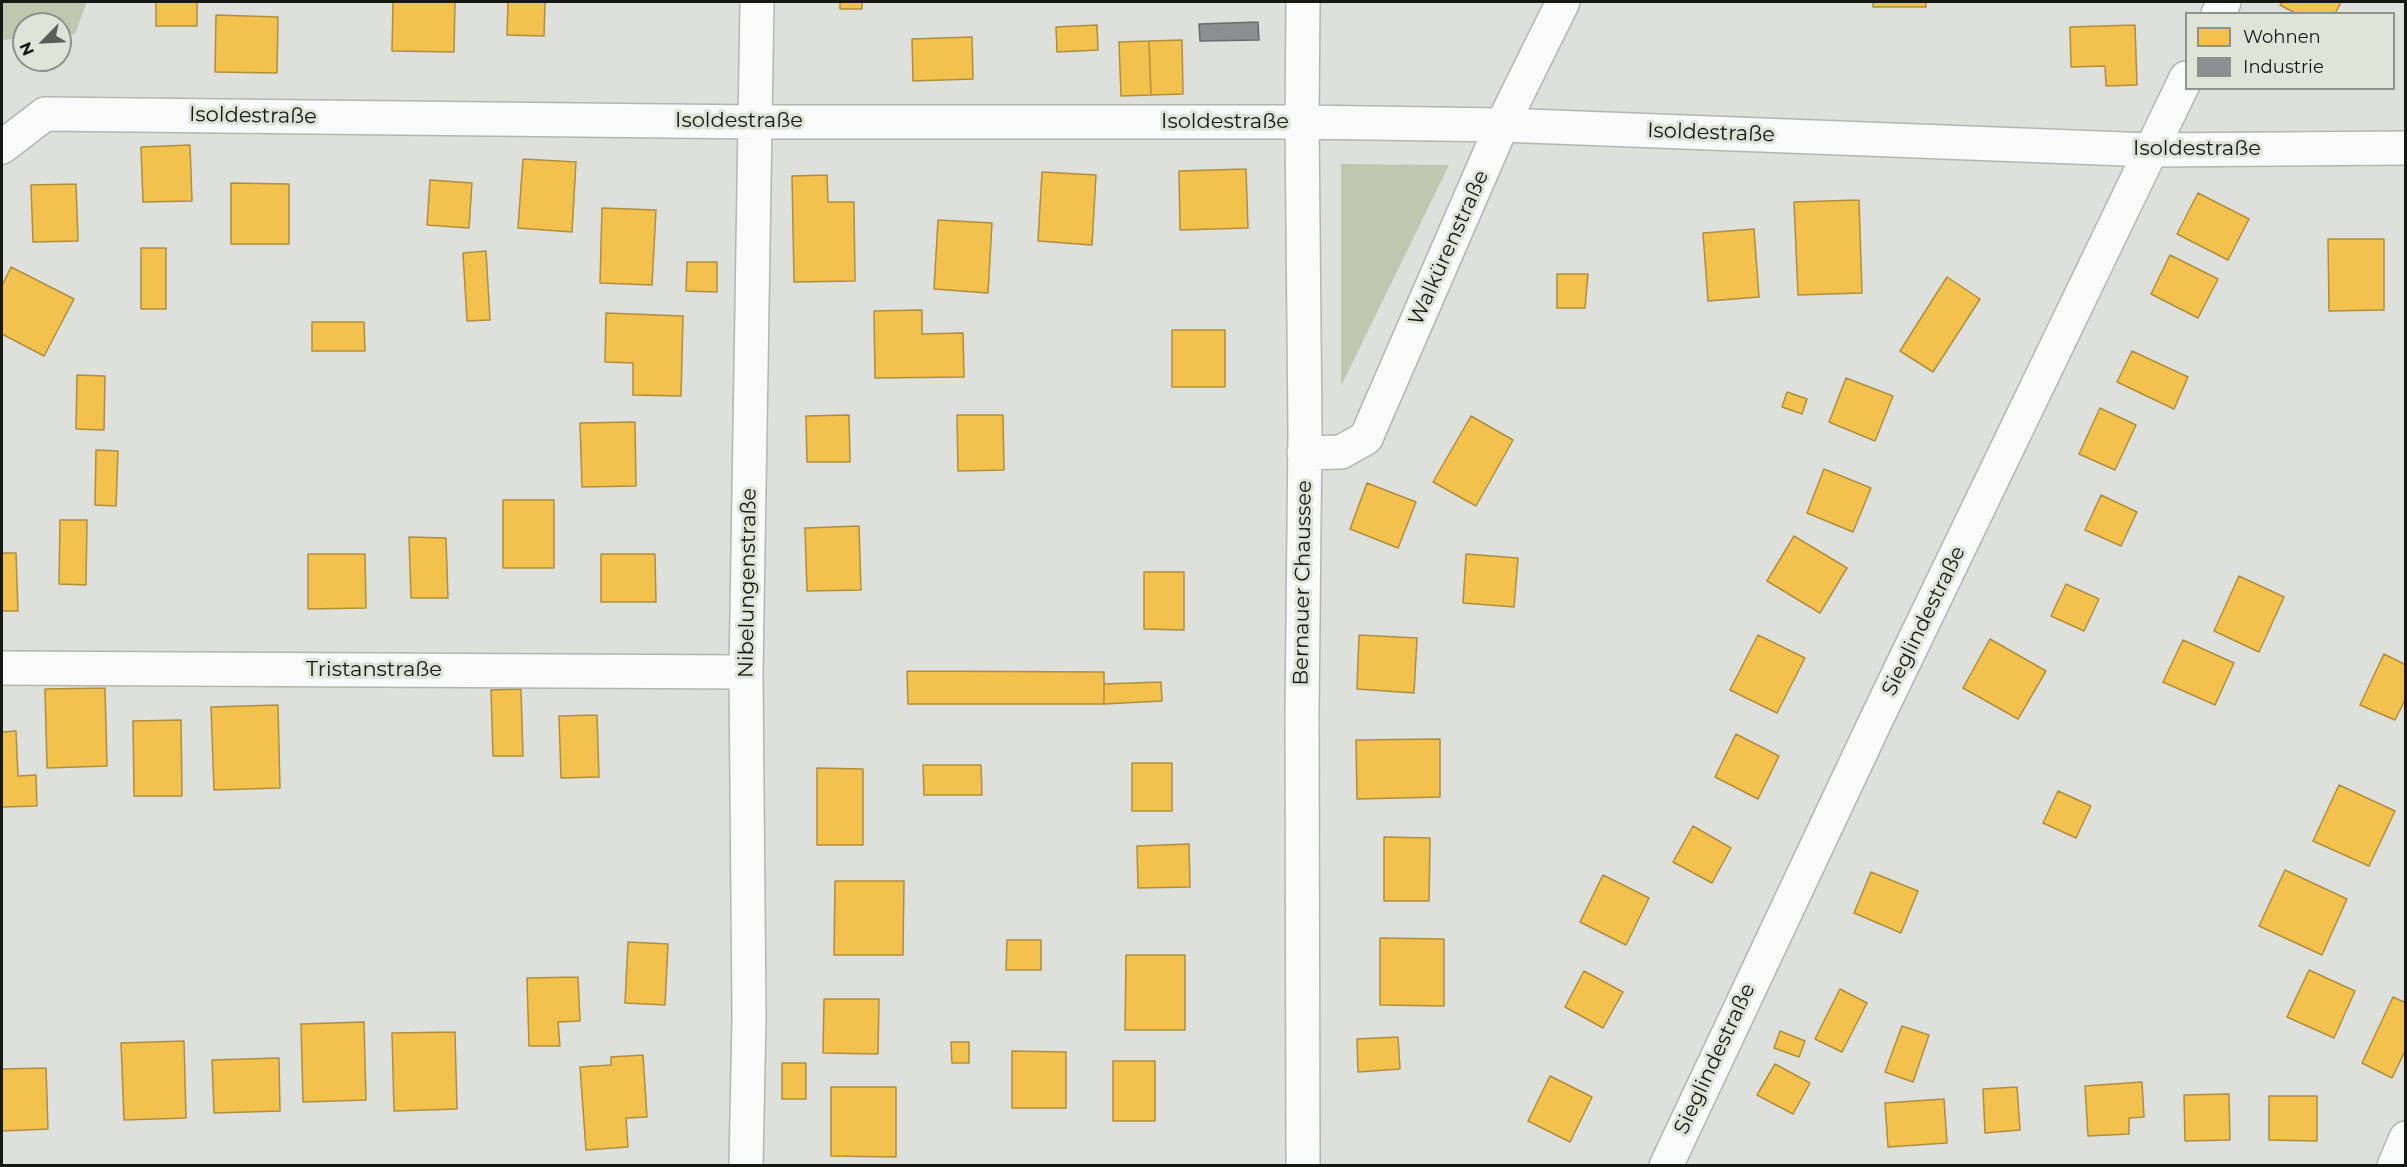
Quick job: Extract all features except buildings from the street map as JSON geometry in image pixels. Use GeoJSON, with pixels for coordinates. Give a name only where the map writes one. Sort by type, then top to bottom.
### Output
{"type":"FeatureCollection","features":[{"type":"Feature","properties":{"kind":"street","name":"Nibelungenstraße"},"geometry":{"type":"LineString","coordinates":[[746,1166],[749,1017],[746,672],[758,2]]}},
{"type":"Feature","properties":{"kind":"street","name":"Bernauer Chaussee"},"geometry":{"type":"LineString","coordinates":[[1302,1166],[1303,2]]}},
{"type":"Feature","properties":{"kind":"street","name":"Walkürenstraße"},"geometry":{"type":"LineString","coordinates":[[1304,453],[1341,452],[1366,438],[1502,125],[1563,2]]}},
{"type":"Feature","properties":{"kind":"street","name":"Sieglindestraße"},"geometry":{"type":"LineString","coordinates":[[1666,1166],[1863,748],[2185,82]]}},
{"type":"Feature","properties":{"kind":"street","name":"Isoldestraße"},"geometry":{"type":"LineString","coordinates":[[2,147],[45,114],[757,122],[1302,122],[1502,125],[2151,150],[2406,148]]}},
{"type":"Feature","properties":{"kind":"street","name":"Tristanstraße"},"geometry":{"type":"LineString","coordinates":[[2,668],[746,672]]}},
{"type":"Feature","properties":{"kind":"street"},"geometry":{"type":"LineString","coordinates":[[2394,1166],[2406,1138]]}},
{"type":"Feature","properties":{"kind":"green space"},"geometry":{"type":"Polygon","coordinates":[[[2,2],[87,2],[75,34],[72,34],[72,12],[12,12],[12,39],[2,40],[2,2]]]}},
{"type":"Feature","properties":{"kind":"green space"},"geometry":{"type":"Polygon","coordinates":[[[1341,164],[1449,165],[1341,386],[1341,164]]]}}]}
